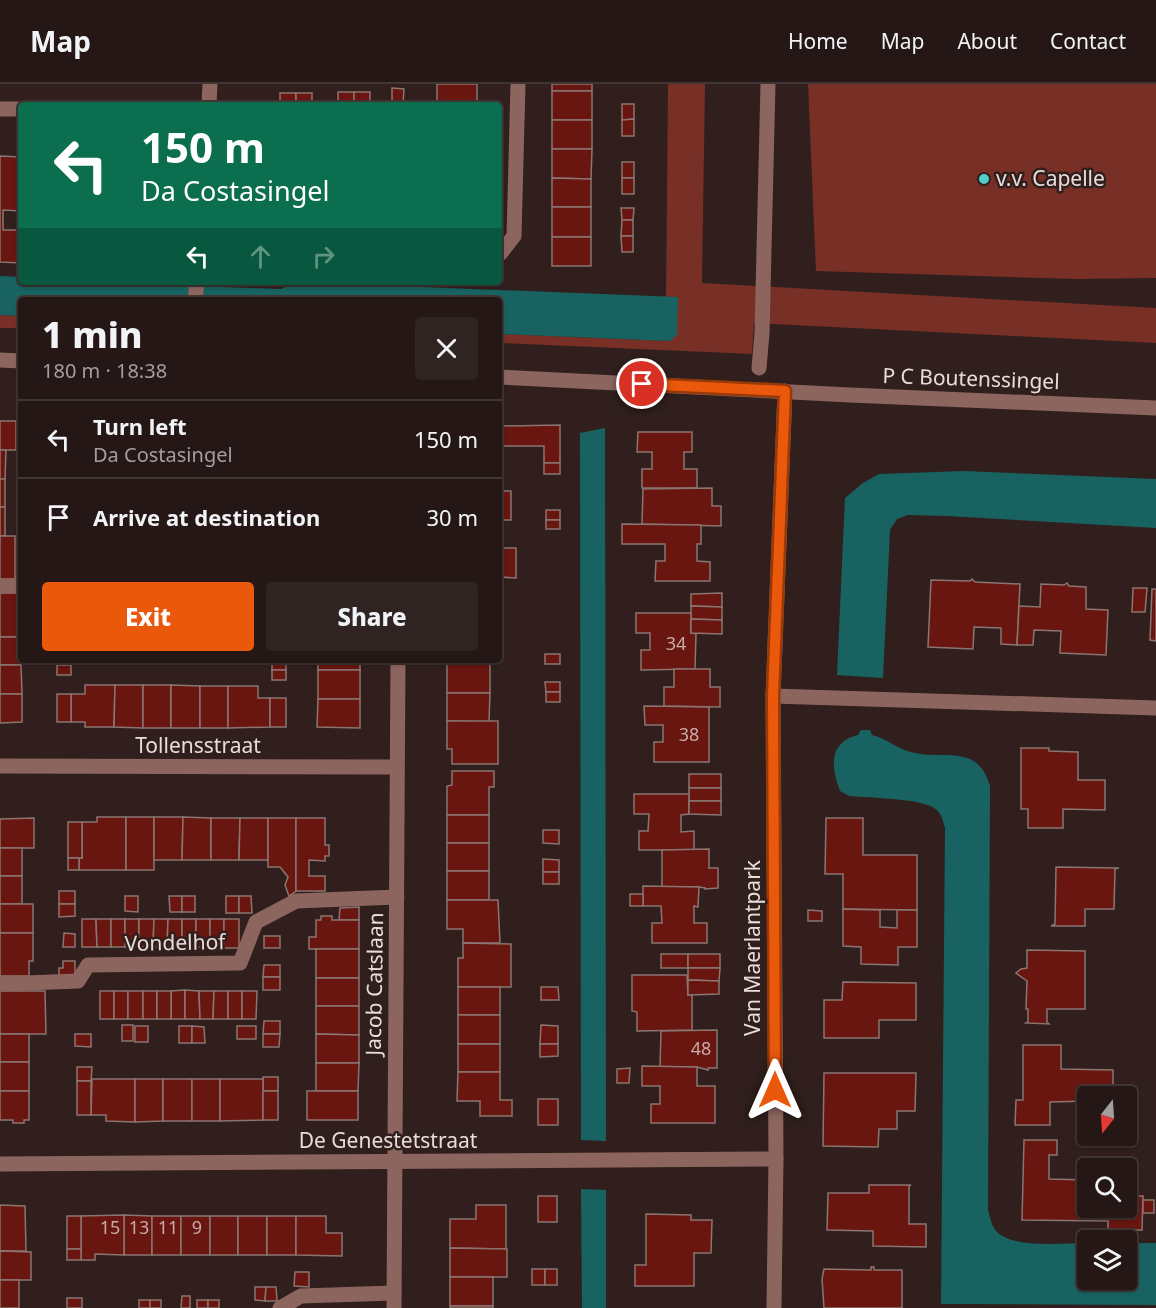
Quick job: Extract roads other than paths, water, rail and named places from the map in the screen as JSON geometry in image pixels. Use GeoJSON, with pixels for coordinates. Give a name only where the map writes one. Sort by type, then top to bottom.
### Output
{"type":"FeatureCollection","features":[{"type":"Feature","properties":{"kind":"street"},"geometry":{"type":"LineString","coordinates":[[209,102],[210,84]]}},
{"type":"Feature","properties":{"kind":"street"},"geometry":{"type":"LineString","coordinates":[[502,251],[514,236],[518,84]]}},
{"type":"Feature","properties":{"kind":"street"},"geometry":{"type":"LineString","coordinates":[[759,368],[762,333],[768,84]]}},
{"type":"Feature","properties":{"kind":"street"},"geometry":{"type":"LineString","coordinates":[[0,109],[18,109]]}},
{"type":"Feature","properties":{"kind":"street"},"geometry":{"type":"LineString","coordinates":[[0,360],[18,361]]}},
{"type":"Feature","properties":{"kind":"street","name":"P C Boutenssingel"},"geometry":{"type":"LineString","coordinates":[[502,377],[1156,408]]}},
{"type":"Feature","properties":{"kind":"street","name":"Van Maerlantpark"},"geometry":{"type":"LineString","coordinates":[[774,1308],[776,1159],[773,696],[785,391]]}},
{"type":"Feature","properties":{"kind":"street"},"geometry":{"type":"LineString","coordinates":[[0,586],[18,586]]}},
{"type":"Feature","properties":{"kind":"street","name":"Jacob Catslaan"},"geometry":{"type":"LineString","coordinates":[[394,1301],[398,663]]}},
{"type":"Feature","properties":{"kind":"street"},"geometry":{"type":"LineString","coordinates":[[773,696],[1156,708]]}},
{"type":"Feature","properties":{"kind":"street","name":"Tollensstraat"},"geometry":{"type":"LineString","coordinates":[[0,766],[396,767]]}},
{"type":"Feature","properties":{"kind":"street","name":"Vondelhof"},"geometry":{"type":"LineString","coordinates":[[0,984],[78,981],[88,966],[240,963],[256,922],[296,901],[397,897]]}},
{"type":"Feature","properties":{"kind":"street","name":"De Genestetstraat"},"geometry":{"type":"LineString","coordinates":[[0,1164],[776,1159]]}},
{"type":"Feature","properties":{"kind":"street"},"geometry":{"type":"LineString","coordinates":[[280,1308],[301,1296],[394,1301]]}},
{"type":"Feature","properties":{"kind":"water"},"geometry":{"type":"Polygon","coordinates":[[[0,276],[18,277],[18,285],[203,285],[281,289],[290,285],[372,285],[678,297],[677,335],[670,341],[502,334],[502,297],[18,297],[18,316],[0,315],[0,276]]]}},
{"type":"Feature","properties":{"kind":"water"},"geometry":{"type":"Polygon","coordinates":[[[605,428],[606,1141],[581,1140],[580,433],[605,428]]]}},
{"type":"Feature","properties":{"kind":"water"},"geometry":{"type":"Polygon","coordinates":[[[964,471],[1156,479],[1156,528],[947,516],[908,515],[897,519],[890,530],[883,678],[837,675],[845,498],[863,483],[879,474],[964,471]]]}},
{"type":"Feature","properties":{"kind":"water"},"geometry":{"type":"Polygon","coordinates":[[[861,730],[870,730],[872,735],[911,752],[968,758],[977,763],[990,786],[988,1210],[994,1228],[1005,1237],[1015,1241],[1077,1243],[1077,1290],[1137,1290],[1137,1243],[1156,1243],[1156,1305],[941,1304],[945,828],[940,814],[930,806],[909,801],[849,796],[840,791],[835,774],[834,757],[841,743],[858,735],[861,730]]]}},
{"type":"Feature","properties":{"kind":"water"},"geometry":{"type":"Polygon","coordinates":[[[581,1189],[606,1190],[606,1308],[582,1308],[581,1189]]]}},
{"type":"Feature","properties":{"kind":"place","name":"v.v. Capelle"},"geometry":{"type":"Point","coordinates":[984,179]}}]}
